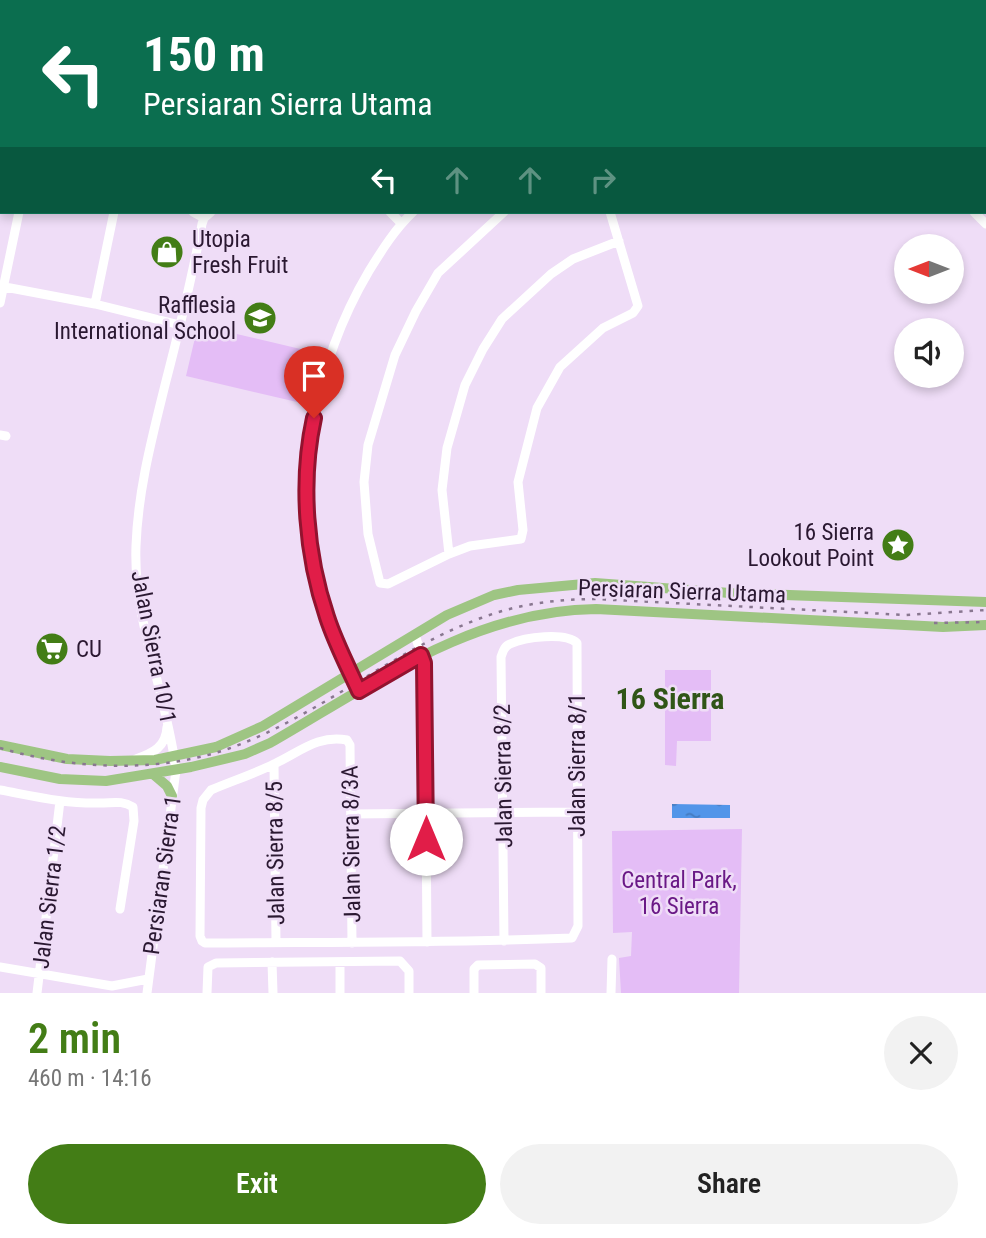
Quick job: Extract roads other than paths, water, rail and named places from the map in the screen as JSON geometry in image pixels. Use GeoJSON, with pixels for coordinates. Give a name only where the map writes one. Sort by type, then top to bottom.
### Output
{"type":"FeatureCollection","features":[{"type":"Feature","properties":{"kind":"main road","name":"Persiaran Sierra Utama"},"geometry":{"type":"LineString","coordinates":[[0,745],[67,759],[130,761],[175,757],[216,747],[246,734],[447,615],[494,595],[518,590],[595,583],[768,595],[986,602]]}},
{"type":"Feature","properties":{"kind":"main road","name":"Persiaran Sierra Utama"},"geometry":{"type":"LineString","coordinates":[[0,767],[88,782],[176,770],[245,754],[270,743],[421,655],[489,626],[533,615],[574,609],[943,627],[986,625]]}},
{"type":"Feature","properties":{"kind":"main road"},"geometry":{"type":"LineString","coordinates":[[153,774],[167,786],[172,796]]}},
{"type":"Feature","properties":{"kind":"street"},"geometry":{"type":"LineString","coordinates":[[0,303],[19,214]]}},
{"type":"Feature","properties":{"kind":"street"},"geometry":{"type":"LineString","coordinates":[[95,304],[114,214]]}},
{"type":"Feature","properties":{"kind":"street"},"geometry":{"type":"LineString","coordinates":[[392,214],[401,223]]}},
{"type":"Feature","properties":{"kind":"street"},"geometry":{"type":"LineString","coordinates":[[359,691],[327,619],[318,586],[308,526],[310,437],[328,363],[351,301],[401,223],[411,214]]}},
{"type":"Feature","properties":{"kind":"street"},"geometry":{"type":"LineString","coordinates":[[502,214],[438,273],[395,355],[368,445],[365,482],[368,534],[380,583],[388,584],[470,546],[517,540],[523,535],[518,482],[537,408],[560,367],[603,328],[633,313],[638,306],[611,214]]}},
{"type":"Feature","properties":{"kind":"street","name":"Jalan Sierra 10/1"},"geometry":{"type":"LineString","coordinates":[[175,757],[139,593],[136,547],[142,474],[207,215]]}},
{"type":"Feature","properties":{"kind":"street"},"geometry":{"type":"LineString","coordinates":[[449,554],[442,490],[447,448],[465,385],[483,349],[502,319],[551,274],[573,259],[619,241]]}},
{"type":"Feature","properties":{"kind":"street"},"geometry":{"type":"LineString","coordinates":[[5,287],[95,304],[180,325]]}},
{"type":"Feature","properties":{"kind":"street"},"geometry":{"type":"LineString","coordinates":[[415,635],[425,681],[427,942]]}},
{"type":"Feature","properties":{"kind":"street","name":"Jalan Sierra 8/1"},"geometry":{"type":"LineString","coordinates":[[504,941],[572,938],[578,926],[577,643],[567,637],[540,638]]}},
{"type":"Feature","properties":{"kind":"street","name":"Jalan Sierra 8/2"},"geometry":{"type":"LineString","coordinates":[[504,941],[501,657],[510,644],[540,638]]}},
{"type":"Feature","properties":{"kind":"street"},"geometry":{"type":"LineString","coordinates":[[130,761],[158,749],[165,739],[167,718]]}},
{"type":"Feature","properties":{"kind":"street","name":"Jalan Sierra 8/3A"},"geometry":{"type":"LineString","coordinates":[[274,764],[308,745],[327,740],[347,740],[350,745],[352,943]]}},
{"type":"Feature","properties":{"kind":"street","name":"Persiaran Sierra 1"},"geometry":{"type":"LineString","coordinates":[[147,993],[176,770],[175,757]]}},
{"type":"Feature","properties":{"kind":"street"},"geometry":{"type":"LineString","coordinates":[[274,764],[211,790],[203,800],[201,941],[504,941]]}},
{"type":"Feature","properties":{"kind":"street","name":"Jalan Sierra 8/5"},"geometry":{"type":"LineString","coordinates":[[274,764],[276,942]]}},
{"type":"Feature","properties":{"kind":"street"},"geometry":{"type":"LineString","coordinates":[[0,790],[60,801],[124,802],[133,807],[134,821],[120,909]]}},
{"type":"Feature","properties":{"kind":"street","name":"Jalan Sierra 1/2"},"geometry":{"type":"LineString","coordinates":[[37,993],[60,801]]}},
{"type":"Feature","properties":{"kind":"street"},"geometry":{"type":"LineString","coordinates":[[351,814],[577,812]]}},
{"type":"Feature","properties":{"kind":"street"},"geometry":{"type":"LineString","coordinates":[[611,993],[612,959]]}},
{"type":"Feature","properties":{"kind":"street"},"geometry":{"type":"LineString","coordinates":[[207,993],[208,967],[216,963],[400,961],[409,971],[409,993]]}},
{"type":"Feature","properties":{"kind":"street"},"geometry":{"type":"LineString","coordinates":[[272,962],[273,993]]}},
{"type":"Feature","properties":{"kind":"street"},"geometry":{"type":"LineString","coordinates":[[340,962],[340,993]]}},
{"type":"Feature","properties":{"kind":"street"},"geometry":{"type":"LineString","coordinates":[[474,993],[474,970],[478,965],[535,964],[541,968],[541,993]]}},
{"type":"Feature","properties":{"kind":"street"},"geometry":{"type":"LineString","coordinates":[[0,967],[114,991],[148,979]]}},
{"type":"Feature","properties":{"kind":"water"},"geometry":{"type":"Polygon","coordinates":[[[672,804],[730,805],[730,818],[672,818],[672,804]]]}},
{"type":"Feature","properties":{"kind":"railway"},"geometry":{"type":"LineString","coordinates":[[0,748],[58,761],[118,766],[149,765],[208,755],[236,746],[298,717],[449,631],[495,613],[538,603],[596,599],[906,615],[986,610]]}},
{"type":"Feature","properties":{"kind":"railway"},"geometry":{"type":"LineString","coordinates":[[934,623],[986,622]]}},
{"type":"Feature","properties":{"kind":"place","name":"Utopia Fresh Fruit"},"geometry":{"type":"Point","coordinates":[167,252]}},
{"type":"Feature","properties":{"kind":"place","name":"Rafflesia International School"},"geometry":{"type":"Point","coordinates":[260,318]}},
{"type":"Feature","properties":{"kind":"place","name":"16 Sierra Lookout Point"},"geometry":{"type":"Point","coordinates":[898,545]}},
{"type":"Feature","properties":{"kind":"place","name":"CU"},"geometry":{"type":"Point","coordinates":[52,649]}},
{"type":"Feature","properties":{"kind":"district","name":"16 Sierra"},"geometry":{"type":"Point","coordinates":[670,699]}},
{"type":"Feature","properties":{"kind":"park label","name":"Central Park, 16 Sierra"},"geometry":{"type":"Point","coordinates":[679,893]}}]}
